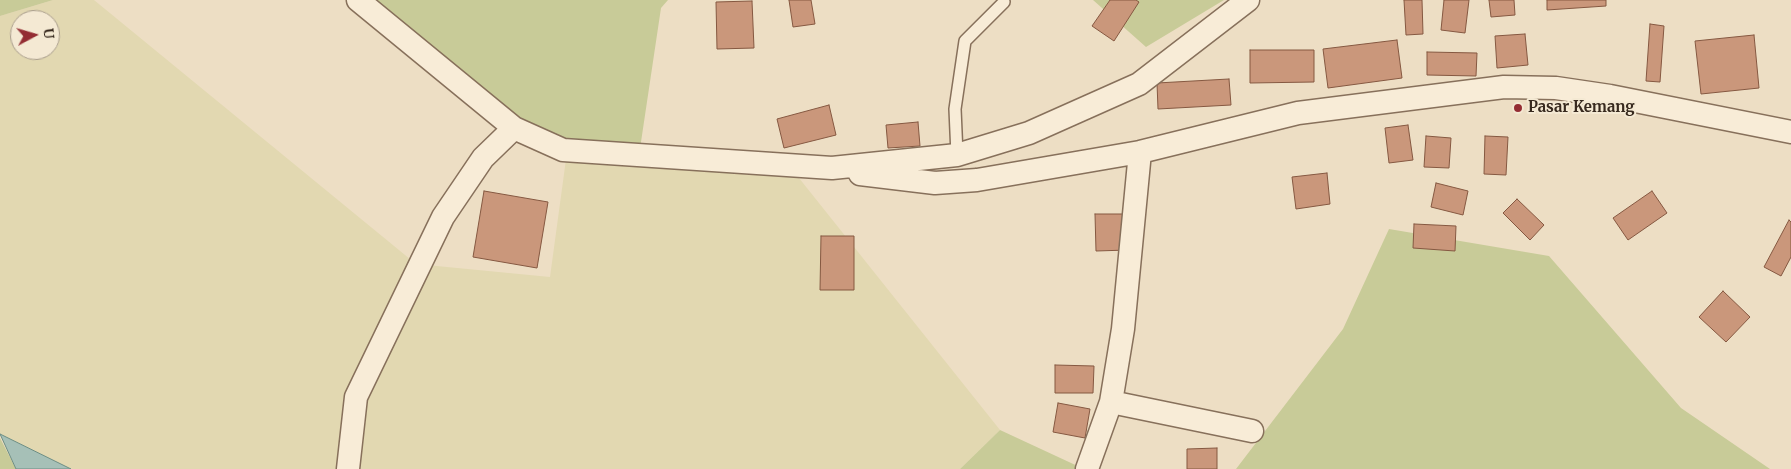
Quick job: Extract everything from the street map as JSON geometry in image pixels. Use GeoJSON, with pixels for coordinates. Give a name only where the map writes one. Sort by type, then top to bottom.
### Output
{"type":"FeatureCollection","features":[{"type":"Feature","properties":{"kind":"street"},"geometry":{"type":"LineString","coordinates":[[358,0],[514,128],[563,150],[832,168],[871,176],[935,182],[977,180],[1140,152],[1298,113],[1504,87],[1556,88],[1610,96],[1791,132]]}},
{"type":"Feature","properties":{"kind":"street"},"geometry":{"type":"LineString","coordinates":[[832,168],[957,155],[1029,133],[1139,84],[1248,0]]}},
{"type":"Feature","properties":{"kind":"street"},"geometry":{"type":"LineString","coordinates":[[348,469],[356,397],[438,226],[483,158],[514,128]]}},
{"type":"Feature","properties":{"kind":"street"},"geometry":{"type":"LineString","coordinates":[[1087,469],[1111,402],[1123,329],[1140,152]]}},
{"type":"Feature","properties":{"kind":"street"},"geometry":{"type":"LineString","coordinates":[[1111,402],[1252,431]]}},
{"type":"Feature","properties":{"kind":"lane"},"geometry":{"type":"LineString","coordinates":[[957,155],[955,109],[965,41],[1004,2]]}},
{"type":"Feature","properties":{"kind":"shaded area"},"geometry":{"type":"Polygon","coordinates":[[[53,0],[94,0],[416,264],[550,277],[567,152],[795,173],[1000,430],[960,469],[71,469],[0,434],[0,16],[10,13],[10,60],[60,60],[60,10],[20,10],[53,0]]]}},
{"type":"Feature","properties":{"kind":"green space"},"geometry":{"type":"Polygon","coordinates":[[[0,0],[53,0],[20,10],[10,10],[10,13],[0,16],[0,0]]]}},
{"type":"Feature","properties":{"kind":"green space"},"geometry":{"type":"Polygon","coordinates":[[[358,0],[668,0],[661,8],[638,162],[567,152],[358,0]]]}},
{"type":"Feature","properties":{"kind":"green space"},"geometry":{"type":"Polygon","coordinates":[[[1093,0],[1224,0],[1146,47],[1093,0]]]}},
{"type":"Feature","properties":{"kind":"green space"},"geometry":{"type":"Polygon","coordinates":[[[1389,229],[1549,256],[1681,408],[1770,469],[1236,469],[1343,329],[1389,229]]]}},
{"type":"Feature","properties":{"kind":"green space"},"geometry":{"type":"Polygon","coordinates":[[[1000,430],[1084,469],[960,469],[1000,430]]]}},
{"type":"Feature","properties":{"kind":"green space"},"geometry":{"type":"Polygon","coordinates":[[[0,438],[16,469],[0,469],[0,438]]]}},
{"type":"Feature","properties":{"kind":"water"},"geometry":{"type":"Polygon","coordinates":[[[0,434],[71,469],[16,469],[0,434]]]}},
{"type":"Feature","properties":{"kind":"building"},"geometry":{"type":"Polygon","coordinates":[[[789,0],[811,0],[815,24],[793,27],[789,0]]]}},
{"type":"Feature","properties":{"kind":"building"},"geometry":{"type":"Polygon","coordinates":[[[1110,0],[1136,0],[1139,2],[1114,41],[1092,26],[1110,0]]]}},
{"type":"Feature","properties":{"kind":"building"},"geometry":{"type":"Polygon","coordinates":[[[1404,0],[1422,0],[1423,34],[1406,35],[1404,0]]]}},
{"type":"Feature","properties":{"kind":"building"},"geometry":{"type":"Polygon","coordinates":[[[1444,0],[1469,0],[1465,33],[1441,30],[1444,0]]]}},
{"type":"Feature","properties":{"kind":"building"},"geometry":{"type":"Polygon","coordinates":[[[1489,0],[1514,0],[1515,15],[1491,17],[1489,0]]]}},
{"type":"Feature","properties":{"kind":"building"},"geometry":{"type":"Polygon","coordinates":[[[1547,0],[1606,0],[1606,6],[1547,10],[1547,0]]]}},
{"type":"Feature","properties":{"kind":"building"},"geometry":{"type":"Polygon","coordinates":[[[752,1],[754,48],[717,49],[716,2],[752,1]]]}},
{"type":"Feature","properties":{"kind":"building"},"geometry":{"type":"Polygon","coordinates":[[[1650,24],[1664,26],[1660,82],[1646,81],[1650,24]]]}},
{"type":"Feature","properties":{"kind":"building"},"geometry":{"type":"Polygon","coordinates":[[[1525,34],[1528,65],[1497,68],[1495,36],[1525,34]]]}},
{"type":"Feature","properties":{"kind":"building"},"geometry":{"type":"Polygon","coordinates":[[[1754,35],[1759,88],[1701,94],[1695,41],[1754,35]]]}},
{"type":"Feature","properties":{"kind":"building"},"geometry":{"type":"Polygon","coordinates":[[[1397,40],[1402,78],[1328,88],[1323,49],[1397,40]]]}},
{"type":"Feature","properties":{"kind":"building"},"geometry":{"type":"Polygon","coordinates":[[[1250,50],[1314,50],[1314,82],[1250,83],[1250,50]]]}},
{"type":"Feature","properties":{"kind":"building"},"geometry":{"type":"Polygon","coordinates":[[[1427,52],[1477,53],[1476,76],[1427,75],[1427,52]]]}},
{"type":"Feature","properties":{"kind":"building"},"geometry":{"type":"Polygon","coordinates":[[[1229,79],[1231,105],[1158,109],[1157,83],[1229,79]]]}},
{"type":"Feature","properties":{"kind":"building"},"geometry":{"type":"Polygon","coordinates":[[[829,105],[836,135],[784,148],[777,119],[829,105]]]}},
{"type":"Feature","properties":{"kind":"building"},"geometry":{"type":"Polygon","coordinates":[[[918,122],[920,146],[888,148],[886,125],[918,122]]]}},
{"type":"Feature","properties":{"kind":"building"},"geometry":{"type":"Polygon","coordinates":[[[1408,125],[1413,160],[1389,163],[1385,128],[1408,125]]]}},
{"type":"Feature","properties":{"kind":"building"},"geometry":{"type":"Polygon","coordinates":[[[1426,136],[1451,138],[1449,168],[1424,167],[1426,136]]]}},
{"type":"Feature","properties":{"kind":"building"},"geometry":{"type":"Polygon","coordinates":[[[1485,136],[1508,137],[1506,175],[1484,174],[1485,136]]]}},
{"type":"Feature","properties":{"kind":"building"},"geometry":{"type":"Polygon","coordinates":[[[1327,173],[1330,204],[1296,209],[1292,177],[1327,173]]]}},
{"type":"Feature","properties":{"kind":"building"},"geometry":{"type":"Polygon","coordinates":[[[1436,183],[1468,191],[1463,215],[1431,207],[1436,183]]]}},
{"type":"Feature","properties":{"kind":"building"},"geometry":{"type":"Polygon","coordinates":[[[484,191],[548,202],[537,268],[473,257],[484,191]]]}},
{"type":"Feature","properties":{"kind":"building"},"geometry":{"type":"Polygon","coordinates":[[[1652,191],[1667,213],[1628,240],[1613,218],[1652,191]]]}},
{"type":"Feature","properties":{"kind":"building"},"geometry":{"type":"Polygon","coordinates":[[[1517,199],[1544,225],[1530,240],[1503,213],[1517,199]]]}},
{"type":"Feature","properties":{"kind":"building"},"geometry":{"type":"Polygon","coordinates":[[[1095,214],[1127,214],[1128,250],[1096,251],[1095,214]]]}},
{"type":"Feature","properties":{"kind":"building"},"geometry":{"type":"Polygon","coordinates":[[[1789,220],[1791,222],[1791,257],[1781,276],[1764,267],[1789,220]]]}},
{"type":"Feature","properties":{"kind":"building"},"geometry":{"type":"Polygon","coordinates":[[[1414,224],[1456,226],[1455,251],[1413,248],[1414,224]]]}},
{"type":"Feature","properties":{"kind":"building"},"geometry":{"type":"Polygon","coordinates":[[[821,236],[854,236],[854,290],[820,290],[821,236]]]}},
{"type":"Feature","properties":{"kind":"building"},"geometry":{"type":"Polygon","coordinates":[[[1723,291],[1750,317],[1726,342],[1699,317],[1723,291]]]}},
{"type":"Feature","properties":{"kind":"building"},"geometry":{"type":"Polygon","coordinates":[[[1055,365],[1094,366],[1093,393],[1055,393],[1055,365]]]}},
{"type":"Feature","properties":{"kind":"building"},"geometry":{"type":"Polygon","coordinates":[[[1058,403],[1090,409],[1085,438],[1053,432],[1058,403]]]}},
{"type":"Feature","properties":{"kind":"building"},"geometry":{"type":"Polygon","coordinates":[[[1217,448],[1217,469],[1187,469],[1187,449],[1217,448]]]}},
{"type":"Feature","properties":{"kind":"place","name":"Pasar Kemang"},"geometry":{"type":"Point","coordinates":[1518,108]}}]}
